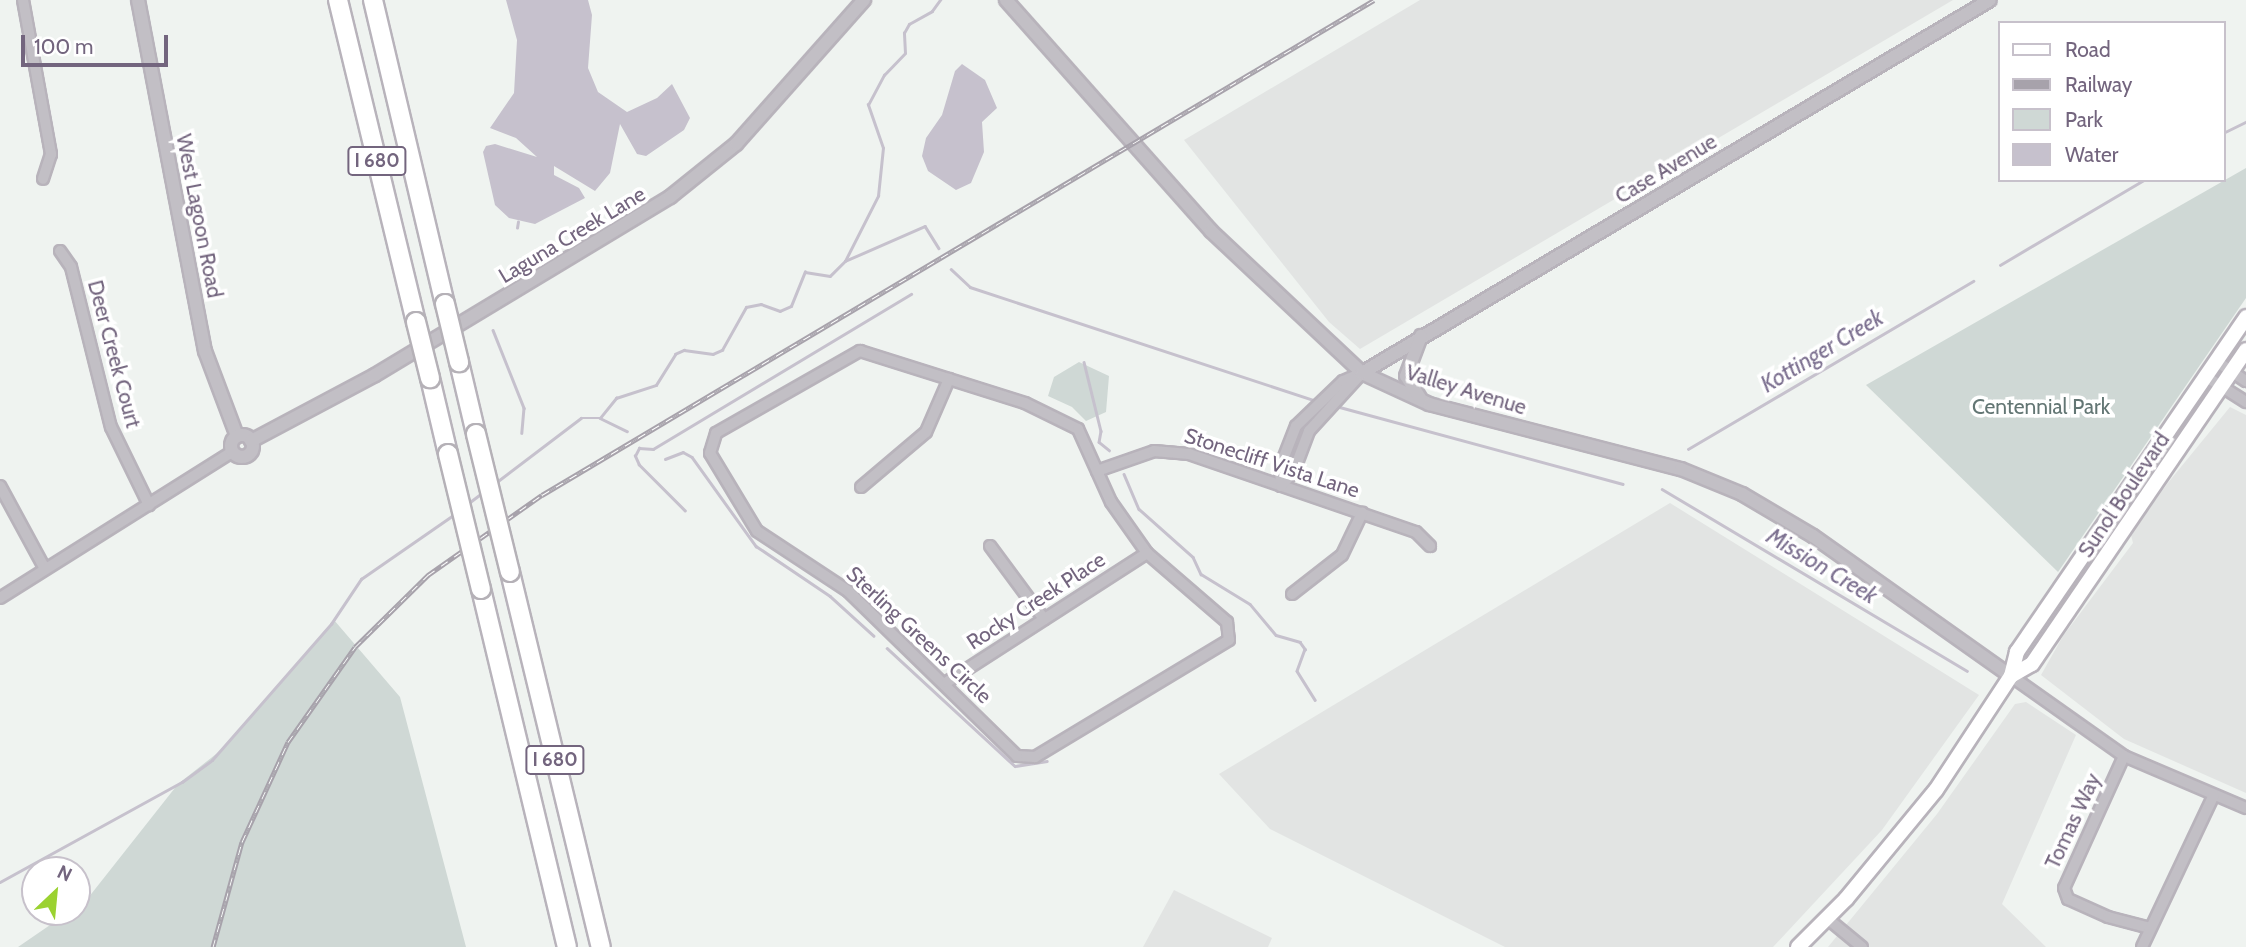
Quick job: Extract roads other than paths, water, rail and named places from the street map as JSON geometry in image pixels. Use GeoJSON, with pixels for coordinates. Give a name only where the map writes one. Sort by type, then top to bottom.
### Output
{"type":"FeatureCollection","features":[{"type":"Feature","properties":{"kind":"highway","name":"I 680"},"geometry":{"type":"LineString","coordinates":[[338,0],[567,947]]}},
{"type":"Feature","properties":{"kind":"highway","name":"I 680"},"geometry":{"type":"LineString","coordinates":[[373,0],[601,947]]}},
{"type":"Feature","properties":{"kind":"main road","name":"Sunol Boulevard"},"geometry":{"type":"LineString","coordinates":[[1798,947],[1828,919],[1920,812],[2011,676],[2017,652],[2246,317]]}},
{"type":"Feature","properties":{"kind":"main road","name":"Sunol Boulevard"},"geometry":{"type":"LineString","coordinates":[[2011,676],[2032,664],[2246,350]]}},
{"type":"Feature","properties":{"kind":"street"},"geometry":{"type":"LineString","coordinates":[[23,0],[51,154],[43,179]]}},
{"type":"Feature","properties":{"kind":"street","name":"West Lagoon Road"},"geometry":{"type":"LineString","coordinates":[[138,0],[205,351],[237,436]]}},
{"type":"Feature","properties":{"kind":"street","name":"Laguna Creek Lane"},"geometry":{"type":"LineString","coordinates":[[0,598],[233,451],[247,455],[251,441],[375,375],[670,197],[736,144],[864,0]]}},
{"type":"Feature","properties":{"kind":"street","name":"Valley Avenue"},"geometry":{"type":"LineString","coordinates":[[1006,0],[1211,231],[1362,373],[1422,401],[1681,469],[1742,494],[1813,536],[2011,676]]}},
{"type":"Feature","properties":{"kind":"street","name":"Case Avenue"},"geometry":{"type":"LineString","coordinates":[[1282,486],[1280,467],[1287,446],[1306,415],[1335,388],[1990,0]]}},
{"type":"Feature","properties":{"kind":"street","name":"Deer Creek Court"},"geometry":{"type":"LineString","coordinates":[[60,251],[71,267],[111,427],[149,505]]}},
{"type":"Feature","properties":{"kind":"street"},"geometry":{"type":"LineString","coordinates":[[1421,336],[1406,376],[1422,401]]}},
{"type":"Feature","properties":{"kind":"street","name":"Sterling Greens Circle"},"geometry":{"type":"LineString","coordinates":[[860,351],[949,379],[1025,403],[1078,429],[1111,502],[1147,553],[1227,622],[1229,640],[1035,757],[1017,756],[947,682],[848,590],[757,531],[710,453],[716,433],[860,351]]}},
{"type":"Feature","properties":{"kind":"street"},"geometry":{"type":"LineString","coordinates":[[2216,360],[2246,381]]}},
{"type":"Feature","properties":{"kind":"street","name":"Case Avenue"},"geometry":{"type":"LineString","coordinates":[[1282,486],[1294,471],[1316,422],[1362,373]]}},
{"type":"Feature","properties":{"kind":"street"},"geometry":{"type":"LineString","coordinates":[[2205,376],[2246,402]]}},
{"type":"Feature","properties":{"kind":"street"},"geometry":{"type":"LineString","coordinates":[[861,487],[926,432],[949,379]]}},
{"type":"Feature","properties":{"kind":"street"},"geometry":{"type":"LineString","coordinates":[[233,451],[232,443],[237,436],[251,441]]}},
{"type":"Feature","properties":{"kind":"street","name":"Stonecliff Vista Lane"},"geometry":{"type":"LineString","coordinates":[[1097,471],[1154,451],[1171,450],[1416,532],[1430,547]]}},
{"type":"Feature","properties":{"kind":"street"},"geometry":{"type":"LineString","coordinates":[[0,486],[45,569]]}},
{"type":"Feature","properties":{"kind":"street"},"geometry":{"type":"LineString","coordinates":[[1292,594],[1342,555],[1362,513]]}},
{"type":"Feature","properties":{"kind":"street"},"geometry":{"type":"LineString","coordinates":[[990,546],[1044,619]]}},
{"type":"Feature","properties":{"kind":"street","name":"Rocky Creek Place"},"geometry":{"type":"LineString","coordinates":[[947,682],[1147,553]]}},
{"type":"Feature","properties":{"kind":"street"},"geometry":{"type":"LineString","coordinates":[[2011,676],[2124,756],[2246,808]]}},
{"type":"Feature","properties":{"kind":"street","name":"Tomas Way"},"geometry":{"type":"LineString","coordinates":[[2124,756],[2064,888],[2068,898],[2108,917],[2150,928]]}},
{"type":"Feature","properties":{"kind":"street"},"geometry":{"type":"LineString","coordinates":[[2142,947],[2214,795]]}},
{"type":"Feature","properties":{"kind":"street"},"geometry":{"type":"LineString","coordinates":[[1828,919],[1862,947]]}},
{"type":"Feature","properties":{"kind":"water"},"geometry":{"type":"Polygon","coordinates":[[[506,0],[588,0],[592,15],[588,68],[598,92],[627,112],[657,98],[672,84],[690,118],[684,130],[646,156],[637,154],[620,124],[610,173],[595,191],[554,166],[554,175],[579,188],[585,198],[535,224],[509,218],[495,205],[483,152],[486,146],[495,144],[537,157],[516,138],[490,128],[514,93],[517,40],[506,0]]]}},
{"type":"Feature","properties":{"kind":"water"},"geometry":{"type":"Polygon","coordinates":[[[962,64],[985,80],[997,108],[982,122],[984,152],[971,183],[956,190],[928,171],[922,156],[926,138],[942,115],[955,71],[962,64]]]}},
{"type":"Feature","properties":{"kind":"waterway"},"geometry":{"type":"LineString","coordinates":[[494,484],[581,418],[600,418],[616,398],[656,385],[675,354],[684,350],[713,354],[722,350],[746,307],[761,304],[780,311],[791,306],[805,272],[830,276],[845,261],[878,196],[883,148],[868,105],[884,75],[905,53],[904,33],[909,24],[932,11],[940,0]]}},
{"type":"Feature","properties":{"kind":"waterway","name":"Kottinger Creek"},"geometry":{"type":"LineString","coordinates":[[2225,132],[2246,122]]}},
{"type":"Feature","properties":{"kind":"waterway","name":"Kottinger Creek"},"geometry":{"type":"LineString","coordinates":[[2000,265],[2141,182]]}},
{"type":"Feature","properties":{"kind":"waterway"},"geometry":{"type":"LineString","coordinates":[[517,228],[518,222]]}},
{"type":"Feature","properties":{"kind":"waterway"},"geometry":{"type":"LineString","coordinates":[[845,261],[925,226],[939,248]]}},
{"type":"Feature","properties":{"kind":"waterway"},"geometry":{"type":"LineString","coordinates":[[951,269],[970,287],[1316,401]]}},
{"type":"Feature","properties":{"kind":"waterway","name":"Kottinger Creek"},"geometry":{"type":"LineString","coordinates":[[1688,449],[1973,281]]}},
{"type":"Feature","properties":{"kind":"waterway"},"geometry":{"type":"LineString","coordinates":[[685,511],[639,465],[635,456],[639,448],[653,449],[911,294]]}},
{"type":"Feature","properties":{"kind":"waterway"},"geometry":{"type":"LineString","coordinates":[[493,330],[524,408],[522,433]]}},
{"type":"Feature","properties":{"kind":"waterway"},"geometry":{"type":"LineString","coordinates":[[1084,362],[1101,431],[1099,442],[1109,450]]}},
{"type":"Feature","properties":{"kind":"waterway"},"geometry":{"type":"LineString","coordinates":[[1336,406],[1623,484]]}},
{"type":"Feature","properties":{"kind":"waterway"},"geometry":{"type":"LineString","coordinates":[[600,418],[627,431]]}},
{"type":"Feature","properties":{"kind":"waterway"},"geometry":{"type":"LineString","coordinates":[[665,459],[683,452],[692,457],[756,546],[830,596],[874,636]]}},
{"type":"Feature","properties":{"kind":"waterway"},"geometry":{"type":"LineString","coordinates":[[1124,474],[1139,509],[1193,557],[1201,574],[1250,604],[1276,635],[1300,642],[1305,649],[1297,671],[1315,700]]}},
{"type":"Feature","properties":{"kind":"waterway","name":"Mission Creek"},"geometry":{"type":"LineString","coordinates":[[1662,489],[1967,671]]}},
{"type":"Feature","properties":{"kind":"waterway"},"geometry":{"type":"LineString","coordinates":[[466,505],[483,492]]}},
{"type":"Feature","properties":{"kind":"waterway"},"geometry":{"type":"LineString","coordinates":[[0,882],[182,782],[212,760],[331,624],[361,579],[455,514]]}},
{"type":"Feature","properties":{"kind":"waterway"},"geometry":{"type":"LineString","coordinates":[[887,648],[1015,766],[1047,761]]}},
{"type":"Feature","properties":{"kind":"railway"},"geometry":{"type":"LineString","coordinates":[[213,947],[242,842],[288,742],[355,647],[428,575],[542,495],[1374,0]]}},
{"type":"Feature","properties":{"kind":"park label","name":"Centennial Park"},"geometry":{"type":"Point","coordinates":[2041,407]}}]}
